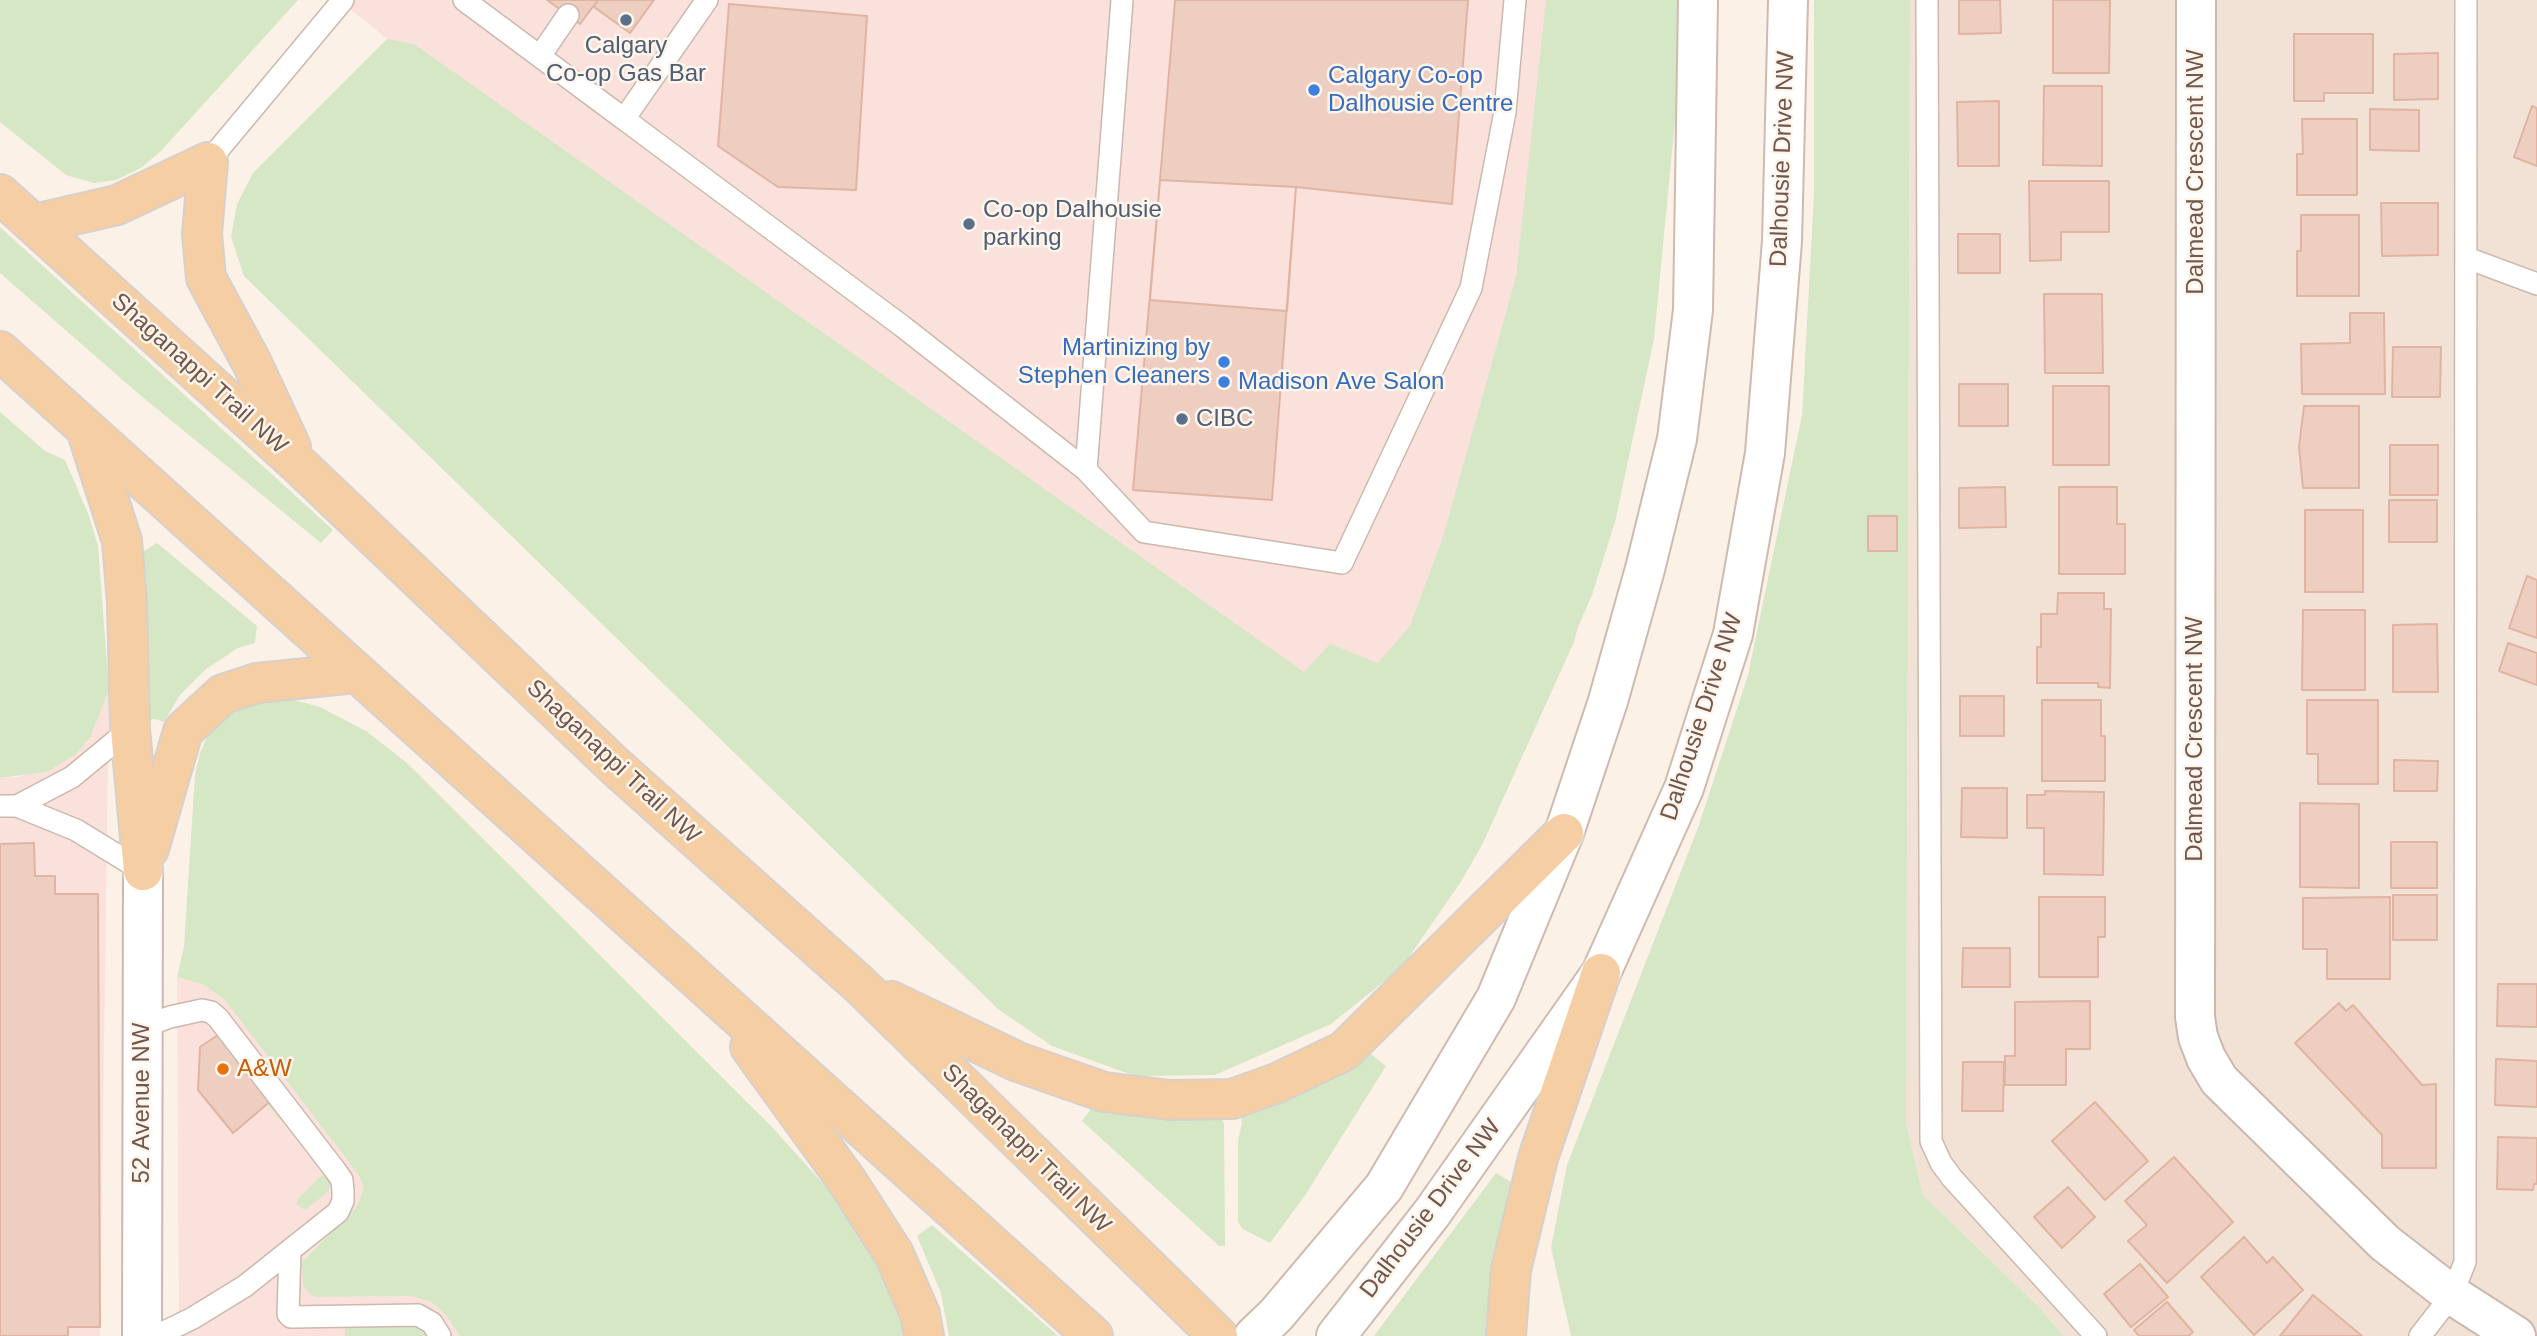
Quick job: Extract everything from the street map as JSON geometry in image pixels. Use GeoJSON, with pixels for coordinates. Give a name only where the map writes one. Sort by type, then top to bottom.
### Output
{"type":"FeatureCollection","features":[{"type":"Feature","properties":{"kind":"main road"},"geometry":{"type":"LineString","coordinates":[[35,224],[117,205],[208,162]]}},
{"type":"Feature","properties":{"kind":"main road"},"geometry":{"type":"LineString","coordinates":[[208,162],[202,234],[206,278],[252,363],[299,465]]}},
{"type":"Feature","properties":{"kind":"main road","name":"Shaganappi Trail NW"},"geometry":{"type":"LineString","coordinates":[[0,194],[299,465],[616,767],[862,986],[1218,1336]]}},
{"type":"Feature","properties":{"kind":"main road"},"geometry":{"type":"LineString","coordinates":[[0,351],[1093,1336]]}},
{"type":"Feature","properties":{"kind":"main road"},"geometry":{"type":"LineString","coordinates":[[86,430],[122,541],[127,603],[130,729],[143,871]]}},
{"type":"Feature","properties":{"kind":"main road"},"geometry":{"type":"LineString","coordinates":[[143,871],[183,731],[223,694],[257,683],[356,673]]}},
{"type":"Feature","properties":{"kind":"main road"},"geometry":{"type":"LineString","coordinates":[[862,986],[1018,1062],[1104,1092],[1170,1100],[1232,1099],[1277,1083],[1344,1051],[1564,833]]}},
{"type":"Feature","properties":{"kind":"main road"},"geometry":{"type":"LineString","coordinates":[[1506,1336],[1511,1270],[1538,1158],[1601,973]]}},
{"type":"Feature","properties":{"kind":"main road"},"geometry":{"type":"LineString","coordinates":[[706,986],[847,1181],[894,1254],[920,1314],[923,1336]]}},
{"type":"Feature","properties":{"kind":"street","name":"Dalhousie Drive NW"},"geometry":{"type":"LineString","coordinates":[[1254,1336],[1284,1306],[1384,1187],[1496,998],[1564,833],[1608,701],[1645,569],[1677,439],[1693,310],[1698,0]]}},
{"type":"Feature","properties":{"kind":"street","name":"Dalhousie Drive NW"},"geometry":{"type":"LineString","coordinates":[[1336,1336],[1432,1213],[1601,973],[1684,789],[1733,634],[1765,453],[1782,241],[1788,0]]}},
{"type":"Feature","properties":{"kind":"street","name":"Dalmead Crescent NW"},"geometry":{"type":"LineString","coordinates":[[2196,0],[2195,1017],[2198,1037],[2219,1080],[2385,1243],[2452,1295],[2516,1336]]}},
{"type":"Feature","properties":{"kind":"street","name":"52 Avenue NW"},"geometry":{"type":"LineString","coordinates":[[142,1336],[143,871]]}},
{"type":"Feature","properties":{"kind":"lane"},"geometry":{"type":"LineString","coordinates":[[208,162],[343,0]]}},
{"type":"Feature","properties":{"kind":"lane"},"geometry":{"type":"LineString","coordinates":[[464,0],[492,8],[540,56],[902,326],[1086,470],[1144,532],[1342,563],[1471,288],[1506,113],[1515,0]]}},
{"type":"Feature","properties":{"kind":"lane"},"geometry":{"type":"LineString","coordinates":[[624,119],[708,0]]}},
{"type":"Feature","properties":{"kind":"lane"},"geometry":{"type":"LineString","coordinates":[[1086,470],[1122,0]]}},
{"type":"Feature","properties":{"kind":"lane"},"geometry":{"type":"LineString","coordinates":[[1927,0],[1931,1141],[1941,1163],[1952,1178],[2096,1336]]}},
{"type":"Feature","properties":{"kind":"lane"},"geometry":{"type":"LineString","coordinates":[[2420,1336],[2452,1295],[2465,1262],[2466,0]]}},
{"type":"Feature","properties":{"kind":"lane"},"geometry":{"type":"LineString","coordinates":[[540,56],[568,15]]}},
{"type":"Feature","properties":{"kind":"lane"},"geometry":{"type":"LineString","coordinates":[[2467,258],[2537,284]]}},
{"type":"Feature","properties":{"kind":"lane"},"geometry":{"type":"LineString","coordinates":[[8,806],[72,777],[130,729]]}},
{"type":"Feature","properties":{"kind":"lane"},"geometry":{"type":"LineString","coordinates":[[8,806],[76,830],[143,871]]}},
{"type":"Feature","properties":{"kind":"lane"},"geometry":{"type":"LineString","coordinates":[[143,1027],[170,1017],[202,1010],[211,1012],[218,1018],[342,1180],[343,1201],[338,1212],[245,1286],[193,1318],[156,1336]]}},
{"type":"Feature","properties":{"kind":"lane"},"geometry":{"type":"LineString","coordinates":[[290,1250],[288,1314],[293,1318],[418,1315],[432,1323],[440,1336]]}},
{"type":"Feature","properties":{"kind":"shaded area"},"geometry":{"type":"Polygon","coordinates":[[[339,0],[1598,0],[1393,791],[402,51],[339,0]]]}},
{"type":"Feature","properties":{"kind":"shaded area"},"geometry":{"type":"Polygon","coordinates":[[[1910,0],[2537,0],[2537,1336],[2064,1336],[2041,1309],[1923,1195],[1906,1123],[1910,0]]]}},
{"type":"Feature","properties":{"kind":"shaded area"},"geometry":{"type":"Polygon","coordinates":[[[109,690],[100,1336],[0,1336],[0,778],[20,777],[91,736],[109,690]]]}},
{"type":"Feature","properties":{"kind":"shaded area"},"geometry":{"type":"Polygon","coordinates":[[[177,977],[202,984],[224,999],[358,1174],[364,1187],[358,1205],[306,1257],[315,1297],[411,1296],[430,1302],[446,1315],[460,1336],[179,1336],[177,977]]]}},
{"type":"Feature","properties":{"kind":"green space"},"geometry":{"type":"Polygon","coordinates":[[[0,0],[298,0],[161,151],[141,168],[116,180],[94,183],[66,175],[0,122],[0,0]]]}},
{"type":"Feature","properties":{"kind":"green space"},"geometry":{"type":"Polygon","coordinates":[[[1546,0],[1678,0],[1678,89],[1654,339],[1615,522],[1574,642],[1483,843],[1462,880],[1402,967],[1331,1024],[1215,1075],[1135,1076],[1052,1046],[998,1009],[244,276],[231,237],[237,204],[253,173],[387,39],[414,44],[1304,672],[1330,644],[1378,663],[1410,626],[1443,537],[1516,277],[1546,0]]]}},
{"type":"Feature","properties":{"kind":"green space"},"geometry":{"type":"Polygon","coordinates":[[[1814,0],[1910,0],[1906,1123],[1923,1195],[2041,1309],[2064,1336],[1571,1336],[1551,1248],[1567,1165],[1699,825],[1748,675],[1802,415],[1814,195],[1814,0]]]}},
{"type":"Feature","properties":{"kind":"green space"},"geometry":{"type":"Polygon","coordinates":[[[0,227],[333,530],[321,543],[140,395],[0,273],[0,227]]]}},
{"type":"Feature","properties":{"kind":"green space"},"geometry":{"type":"Polygon","coordinates":[[[0,412],[45,451],[65,460],[89,516],[98,546],[109,690],[91,736],[75,755],[46,772],[0,778],[0,412]]]}},
{"type":"Feature","properties":{"kind":"green space"},"geometry":{"type":"Polygon","coordinates":[[[157,543],[257,626],[255,643],[238,648],[206,669],[180,695],[164,722],[147,720],[141,553],[157,543]]]}},
{"type":"Feature","properties":{"kind":"green space"},"geometry":{"type":"Polygon","coordinates":[[[268,698],[290,699],[320,707],[366,731],[407,763],[771,1126],[827,1188],[867,1241],[892,1290],[904,1336],[460,1336],[446,1315],[431,1302],[411,1296],[315,1297],[308,1292],[303,1286],[302,1262],[358,1205],[364,1187],[358,1174],[224,999],[202,984],[177,977],[184,946],[195,775],[200,753],[208,735],[219,721],[242,704],[268,698]]]}},
{"type":"Feature","properties":{"kind":"green space"},"geometry":{"type":"Polygon","coordinates":[[[1371,1054],[1386,1066],[1304,1197],[1270,1243],[1243,1229],[1238,1222],[1238,1141],[1242,1123],[1240,1113],[1294,1098],[1371,1054]]]}},
{"type":"Feature","properties":{"kind":"green space"},"geometry":{"type":"Polygon","coordinates":[[[273,1099],[332,1177],[328,1192],[305,1210],[297,1205],[297,1200],[325,1172],[267,1104],[273,1099]]]}},
{"type":"Feature","properties":{"kind":"green space"},"geometry":{"type":"Polygon","coordinates":[[[1093,1106],[1121,1114],[1175,1121],[1220,1116],[1224,1124],[1225,1246],[1219,1246],[1082,1121],[1093,1106]]]}},
{"type":"Feature","properties":{"kind":"green space"},"geometry":{"type":"Polygon","coordinates":[[[1496,1173],[1511,1182],[1491,1268],[1487,1336],[1374,1336],[1496,1173]]]}},
{"type":"Feature","properties":{"kind":"green space"},"geometry":{"type":"Polygon","coordinates":[[[932,1225],[1058,1336],[949,1336],[941,1293],[917,1236],[932,1225]]]}},
{"type":"Feature","properties":{"kind":"green space"},"geometry":{"type":"Polygon","coordinates":[[[345,1323],[413,1325],[423,1330],[427,1336],[345,1336],[345,1323]]]}},
{"type":"Feature","properties":{"kind":"building"},"geometry":{"type":"Polygon","coordinates":[[[547,0],[598,0],[580,24],[547,0]]]}},
{"type":"Feature","properties":{"kind":"building","name":"Calgary Co-op Gas Bar"},"geometry":{"type":"Polygon","coordinates":[[[598,0],[654,0],[630,33],[594,7],[598,0]]]}},
{"type":"Feature","properties":{"kind":"building","name":"Calgary Co-op Dalhousie Centre"},"geometry":{"type":"Polygon","coordinates":[[[1175,0],[1468,0],[1452,204],[1296,187],[1160,180],[1175,0]]]}},
{"type":"Feature","properties":{"kind":"building"},"geometry":{"type":"Polygon","coordinates":[[[1959,0],[2000,0],[2001,33],[1959,34],[1959,0]]]}},
{"type":"Feature","properties":{"kind":"building"},"geometry":{"type":"Polygon","coordinates":[[[2053,0],[2110,0],[2109,73],[2053,73],[2053,0]]]}},
{"type":"Feature","properties":{"kind":"building"},"geometry":{"type":"Polygon","coordinates":[[[729,4],[867,16],[856,190],[778,187],[718,146],[729,4]]]}},
{"type":"Feature","properties":{"kind":"building"},"geometry":{"type":"Polygon","coordinates":[[[2294,34],[2373,34],[2373,93],[2324,93],[2324,101],[2294,101],[2294,34]]]}},
{"type":"Feature","properties":{"kind":"building"},"geometry":{"type":"Polygon","coordinates":[[[2438,53],[2438,99],[2394,100],[2394,54],[2438,53]]]}},
{"type":"Feature","properties":{"kind":"building"},"geometry":{"type":"Polygon","coordinates":[[[2044,86],[2102,86],[2102,166],[2043,165],[2044,86]]]}},
{"type":"Feature","properties":{"kind":"building"},"geometry":{"type":"Polygon","coordinates":[[[1999,101],[1999,166],[1958,166],[1957,102],[1999,101]]]}},
{"type":"Feature","properties":{"kind":"building"},"geometry":{"type":"Polygon","coordinates":[[[2532,106],[2537,108],[2537,166],[2514,157],[2532,106]]]}},
{"type":"Feature","properties":{"kind":"building"},"geometry":{"type":"Polygon","coordinates":[[[2370,109],[2419,110],[2419,151],[2370,150],[2370,109]]]}},
{"type":"Feature","properties":{"kind":"building"},"geometry":{"type":"Polygon","coordinates":[[[2302,119],[2357,119],[2357,195],[2297,195],[2297,154],[2303,154],[2302,119]]]}},
{"type":"Feature","properties":{"kind":"building"},"geometry":{"type":"Polygon","coordinates":[[[1160,180],[1296,187],[1272,500],[1133,490],[1160,180]]]}},
{"type":"Feature","properties":{"kind":"building"},"geometry":{"type":"Polygon","coordinates":[[[1160,180],[1296,187],[1287,311],[1150,300],[1160,180]]]}},
{"type":"Feature","properties":{"kind":"building"},"geometry":{"type":"Polygon","coordinates":[[[2029,181],[2109,181],[2109,232],[2061,232],[2061,260],[2030,261],[2029,181]]]}},
{"type":"Feature","properties":{"kind":"building"},"geometry":{"type":"Polygon","coordinates":[[[2381,203],[2438,203],[2438,255],[2382,256],[2381,203]]]}},
{"type":"Feature","properties":{"kind":"building"},"geometry":{"type":"Polygon","coordinates":[[[2301,215],[2359,215],[2359,296],[2297,296],[2297,251],[2301,251],[2301,215]]]}},
{"type":"Feature","properties":{"kind":"building"},"geometry":{"type":"Polygon","coordinates":[[[1958,234],[2000,234],[2000,273],[1958,273],[1958,234]]]}},
{"type":"Feature","properties":{"kind":"building"},"geometry":{"type":"Polygon","coordinates":[[[2044,294],[2102,294],[2103,373],[2045,373],[2044,294]]]}},
{"type":"Feature","properties":{"kind":"building"},"geometry":{"type":"Polygon","coordinates":[[[2350,313],[2384,313],[2385,394],[2302,394],[2301,344],[2350,343],[2350,313]]]}},
{"type":"Feature","properties":{"kind":"building"},"geometry":{"type":"Polygon","coordinates":[[[2393,347],[2441,347],[2440,397],[2392,397],[2393,347]]]}},
{"type":"Feature","properties":{"kind":"building"},"geometry":{"type":"Polygon","coordinates":[[[1959,384],[2008,384],[2008,426],[1959,426],[1959,384]]]}},
{"type":"Feature","properties":{"kind":"building"},"geometry":{"type":"Polygon","coordinates":[[[2053,386],[2109,386],[2109,465],[2053,465],[2053,386]]]}},
{"type":"Feature","properties":{"kind":"building"},"geometry":{"type":"Polygon","coordinates":[[[2304,406],[2359,406],[2359,488],[2303,488],[2299,447],[2304,406]]]}},
{"type":"Feature","properties":{"kind":"building"},"geometry":{"type":"Polygon","coordinates":[[[2390,445],[2438,445],[2438,495],[2390,495],[2390,445]]]}},
{"type":"Feature","properties":{"kind":"building"},"geometry":{"type":"Polygon","coordinates":[[[2005,487],[2006,527],[1959,528],[1959,488],[2005,487]]]}},
{"type":"Feature","properties":{"kind":"building"},"geometry":{"type":"Polygon","coordinates":[[[2059,487],[2117,487],[2117,524],[2125,524],[2125,574],[2059,574],[2059,487]]]}},
{"type":"Feature","properties":{"kind":"building"},"geometry":{"type":"Polygon","coordinates":[[[2389,500],[2437,500],[2437,542],[2389,542],[2389,500]]]}},
{"type":"Feature","properties":{"kind":"building"},"geometry":{"type":"Polygon","coordinates":[[[2305,510],[2363,510],[2363,592],[2305,592],[2305,510]]]}},
{"type":"Feature","properties":{"kind":"building"},"geometry":{"type":"Polygon","coordinates":[[[1868,516],[1897,516],[1897,551],[1868,551],[1868,516]]]}},
{"type":"Feature","properties":{"kind":"building"},"geometry":{"type":"Polygon","coordinates":[[[2527,576],[2537,580],[2537,638],[2509,628],[2527,576]]]}},
{"type":"Feature","properties":{"kind":"building"},"geometry":{"type":"Polygon","coordinates":[[[2058,593],[2104,593],[2104,609],[2111,609],[2110,688],[2098,687],[2098,683],[2037,683],[2041,614],[2057,614],[2058,593]]]}},
{"type":"Feature","properties":{"kind":"building"},"geometry":{"type":"Polygon","coordinates":[[[2303,610],[2365,610],[2365,690],[2302,690],[2303,610]]]}},
{"type":"Feature","properties":{"kind":"building"},"geometry":{"type":"Polygon","coordinates":[[[2437,624],[2438,692],[2393,692],[2393,625],[2437,624]]]}},
{"type":"Feature","properties":{"kind":"building"},"geometry":{"type":"Polygon","coordinates":[[[2508,643],[2537,653],[2537,685],[2499,671],[2508,643]]]}},
{"type":"Feature","properties":{"kind":"building"},"geometry":{"type":"Polygon","coordinates":[[[1960,696],[2004,696],[2004,736],[1960,736],[1960,696]]]}},
{"type":"Feature","properties":{"kind":"building"},"geometry":{"type":"Polygon","coordinates":[[[2042,700],[2101,700],[2101,736],[2105,736],[2105,781],[2042,781],[2042,700]]]}},
{"type":"Feature","properties":{"kind":"building"},"geometry":{"type":"Polygon","coordinates":[[[2307,700],[2378,700],[2378,784],[2318,784],[2318,754],[2307,754],[2307,700]]]}},
{"type":"Feature","properties":{"kind":"building"},"geometry":{"type":"Polygon","coordinates":[[[2394,760],[2438,761],[2437,791],[2394,791],[2394,760]]]}},
{"type":"Feature","properties":{"kind":"building"},"geometry":{"type":"Polygon","coordinates":[[[1962,788],[2007,788],[2007,838],[1961,837],[1962,788]]]}},
{"type":"Feature","properties":{"kind":"building"},"geometry":{"type":"Polygon","coordinates":[[[2045,791],[2104,792],[2103,875],[2044,874],[2044,828],[2027,828],[2027,795],[2045,795],[2045,791]]]}},
{"type":"Feature","properties":{"kind":"building"},"geometry":{"type":"Polygon","coordinates":[[[2300,803],[2359,804],[2359,888],[2300,887],[2300,803]]]}},
{"type":"Feature","properties":{"kind":"building"},"geometry":{"type":"Polygon","coordinates":[[[2391,842],[2437,842],[2437,888],[2391,888],[2391,842]]]}},
{"type":"Feature","properties":{"kind":"building"},"geometry":{"type":"Polygon","coordinates":[[[34,843],[35,876],[55,876],[55,894],[98,894],[100,1327],[68,1327],[68,1336],[0,1336],[0,844],[34,843]]]}},
{"type":"Feature","properties":{"kind":"building"},"geometry":{"type":"Polygon","coordinates":[[[2393,895],[2437,895],[2437,940],[2393,940],[2393,895]]]}},
{"type":"Feature","properties":{"kind":"building"},"geometry":{"type":"Polygon","coordinates":[[[2039,897],[2105,897],[2105,937],[2098,937],[2098,977],[2039,977],[2039,897]]]}},
{"type":"Feature","properties":{"kind":"building"},"geometry":{"type":"Polygon","coordinates":[[[2390,897],[2390,979],[2327,979],[2327,949],[2303,949],[2303,898],[2390,897]]]}},
{"type":"Feature","properties":{"kind":"building"},"geometry":{"type":"Polygon","coordinates":[[[1963,948],[2010,948],[2010,987],[1962,987],[1963,948]]]}},
{"type":"Feature","properties":{"kind":"building"},"geometry":{"type":"Polygon","coordinates":[[[2498,984],[2537,984],[2537,1027],[2497,1026],[2498,984]]]}},
{"type":"Feature","properties":{"kind":"building"},"geometry":{"type":"Polygon","coordinates":[[[2090,1001],[2090,1049],[2066,1049],[2066,1085],[2005,1085],[2005,1056],[2015,1056],[2015,1002],[2090,1001]]]}},
{"type":"Feature","properties":{"kind":"building"},"geometry":{"type":"Polygon","coordinates":[[[2339,1003],[2346,1011],[2353,1005],[2422,1085],[2436,1084],[2436,1168],[2382,1168],[2382,1135],[2295,1043],[2339,1003]]]}},
{"type":"Feature","properties":{"kind":"building","name":"A&W"},"geometry":{"type":"Polygon","coordinates":[[[218,1035],[273,1099],[233,1133],[198,1090],[200,1047],[218,1035]]]}},
{"type":"Feature","properties":{"kind":"building"},"geometry":{"type":"Polygon","coordinates":[[[2496,1059],[2537,1061],[2537,1107],[2495,1105],[2496,1059]]]}},
{"type":"Feature","properties":{"kind":"building"},"geometry":{"type":"Polygon","coordinates":[[[1963,1062],[2004,1062],[2003,1111],[1962,1111],[1963,1062]]]}},
{"type":"Feature","properties":{"kind":"building"},"geometry":{"type":"Polygon","coordinates":[[[2095,1102],[2148,1161],[2105,1200],[2052,1141],[2095,1102]]]}},
{"type":"Feature","properties":{"kind":"building"},"geometry":{"type":"Polygon","coordinates":[[[2498,1137],[2537,1138],[2537,1184],[2534,1184],[2533,1190],[2497,1189],[2498,1137]]]}},
{"type":"Feature","properties":{"kind":"building"},"geometry":{"type":"Polygon","coordinates":[[[2174,1157],[2233,1222],[2167,1283],[2128,1241],[2147,1225],[2125,1201],[2174,1157]]]}},
{"type":"Feature","properties":{"kind":"building"},"geometry":{"type":"Polygon","coordinates":[[[2068,1187],[2095,1217],[2062,1248],[2034,1217],[2068,1187]]]}},
{"type":"Feature","properties":{"kind":"building"},"geometry":{"type":"Polygon","coordinates":[[[2244,1237],[2267,1263],[2273,1257],[2303,1290],[2254,1335],[2201,1277],[2244,1237]]]}},
{"type":"Feature","properties":{"kind":"building"},"geometry":{"type":"Polygon","coordinates":[[[2140,1264],[2168,1297],[2131,1327],[2104,1294],[2140,1264]]]}},
{"type":"Feature","properties":{"kind":"building"},"geometry":{"type":"Polygon","coordinates":[[[2313,1295],[2362,1336],[2280,1336],[2313,1295]]]}},
{"type":"Feature","properties":{"kind":"building"},"geometry":{"type":"Polygon","coordinates":[[[2167,1302],[2193,1332],[2188,1336],[2139,1336],[2134,1330],[2167,1302]]]}},
{"type":"Feature","properties":{"kind":"place","name":"Calgary Co-op Gas Bar"},"geometry":{"type":"Point","coordinates":[626,20]}},
{"type":"Feature","properties":{"kind":"place","name":"Calgary Co-op Dalhousie Centre"},"geometry":{"type":"Point","coordinates":[1314,90]}},
{"type":"Feature","properties":{"kind":"place","name":"Co-op Dalhousie parking"},"geometry":{"type":"Point","coordinates":[969,224]}},
{"type":"Feature","properties":{"kind":"place","name":"Martinizing by Stephen Cleaners"},"geometry":{"type":"Point","coordinates":[1224,362]}},
{"type":"Feature","properties":{"kind":"place","name":"Madison Ave Salon"},"geometry":{"type":"Point","coordinates":[1224,382]}},
{"type":"Feature","properties":{"kind":"place","name":"CIBC"},"geometry":{"type":"Point","coordinates":[1182,419]}},
{"type":"Feature","properties":{"kind":"place","name":"A&W"},"geometry":{"type":"Point","coordinates":[223,1069]}}]}
